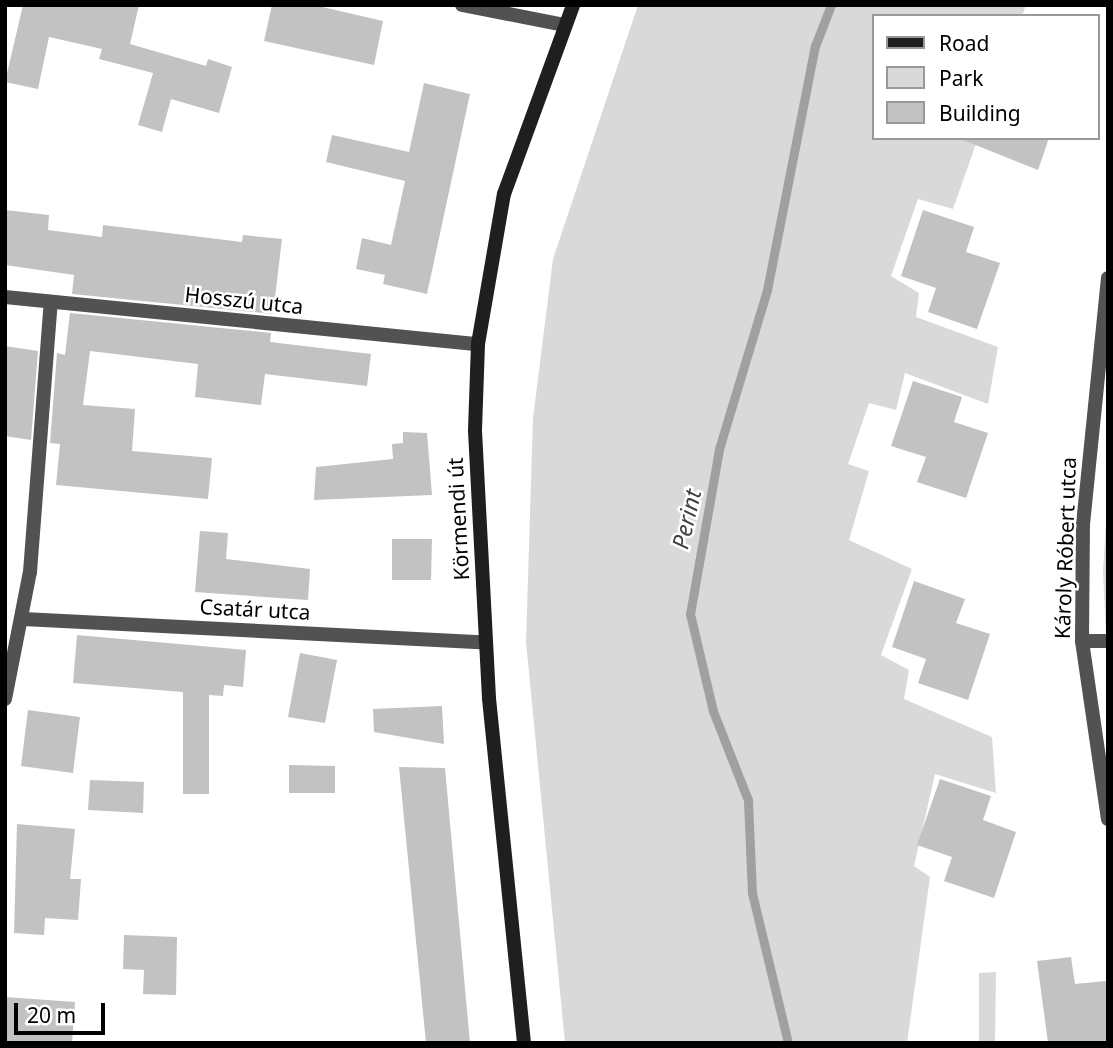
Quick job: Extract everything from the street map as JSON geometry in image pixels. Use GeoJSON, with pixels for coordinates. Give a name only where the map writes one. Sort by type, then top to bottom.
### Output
{"type":"FeatureCollection","features":[{"type":"Feature","properties":{"kind":"street"},"geometry":{"type":"LineString","coordinates":[[462,5],[565,25]]}},
{"type":"Feature","properties":{"kind":"street","name":"Körmendi út"},"geometry":{"type":"LineString","coordinates":[[524,1043],[485,642],[475,430],[478,344],[504,194],[573,5]]}},
{"type":"Feature","properties":{"kind":"street","name":"Károly Róbert utca"},"geometry":{"type":"LineString","coordinates":[[1108,278],[1083,523],[1082,642],[1108,819]]}},
{"type":"Feature","properties":{"kind":"street","name":"Hosszú utca"},"geometry":{"type":"LineString","coordinates":[[5,298],[478,344]]}},
{"type":"Feature","properties":{"kind":"street"},"geometry":{"type":"LineString","coordinates":[[5,699],[23,619],[51,302]]}},
{"type":"Feature","properties":{"kind":"street","name":"Csatár utca"},"geometry":{"type":"LineString","coordinates":[[23,619],[485,642]]}},
{"type":"Feature","properties":{"kind":"street"},"geometry":{"type":"LineString","coordinates":[[1082,642],[1108,641]]}},
{"type":"Feature","properties":{"kind":"green space"},"geometry":{"type":"Polygon","coordinates":[[[638,5],[1026,5],[1023,14],[872,14],[872,140],[977,140],[953,209],[918,199],[891,276],[919,293],[916,317],[998,347],[988,404],[905,373],[896,410],[869,403],[848,464],[869,471],[849,540],[912,569],[881,655],[909,670],[904,699],[992,737],[996,793],[935,774],[914,866],[930,877],[907,1043],[565,1043],[526,642],[533,418],[553,259],[638,5]]]}},
{"type":"Feature","properties":{"kind":"green space"},"geometry":{"type":"Polygon","coordinates":[[[1108,490],[1108,678],[1103,572],[1108,490]]]}},
{"type":"Feature","properties":{"kind":"green space"},"geometry":{"type":"Polygon","coordinates":[[[996,972],[995,1043],[979,1043],[979,973],[996,972]]]}},
{"type":"Feature","properties":{"kind":"building"},"geometry":{"type":"Polygon","coordinates":[[[23,5],[139,5],[130,44],[206,66],[208,59],[232,67],[219,113],[171,99],[162,132],[138,125],[153,73],[99,59],[102,49],[49,37],[38,89],[5,82],[23,5]]]}},
{"type":"Feature","properties":{"kind":"building"},"geometry":{"type":"Polygon","coordinates":[[[272,5],[314,5],[383,21],[374,65],[264,41],[272,5]]]}},
{"type":"Feature","properties":{"kind":"building"},"geometry":{"type":"Polygon","coordinates":[[[424,83],[470,94],[427,294],[383,284],[385,275],[356,269],[362,238],[391,245],[405,181],[326,162],[332,135],[409,152],[424,83]]]}},
{"type":"Feature","properties":{"kind":"building"},"geometry":{"type":"Polygon","coordinates":[[[963,140],[1048,140],[1038,170],[963,140]]]}},
{"type":"Feature","properties":{"kind":"building"},"geometry":{"type":"Polygon","coordinates":[[[5,210],[49,215],[48,230],[102,237],[103,225],[242,242],[243,235],[282,239],[273,314],[72,294],[74,275],[5,265],[5,210]]]}},
{"type":"Feature","properties":{"kind":"building"},"geometry":{"type":"Polygon","coordinates":[[[923,210],[974,227],[966,252],[1000,263],[977,329],[928,312],[936,288],[901,276],[923,210]]]}},
{"type":"Feature","properties":{"kind":"building"},"geometry":{"type":"Polygon","coordinates":[[[70,313],[271,333],[270,342],[371,354],[367,386],[265,374],[261,405],[195,397],[198,364],[90,351],[83,405],[135,409],[132,451],[212,458],[208,499],[56,485],[60,444],[50,443],[57,353],[65,355],[70,313]]]}},
{"type":"Feature","properties":{"kind":"building"},"geometry":{"type":"Polygon","coordinates":[[[5,346],[38,351],[31,440],[5,436],[5,346]]]}},
{"type":"Feature","properties":{"kind":"building"},"geometry":{"type":"Polygon","coordinates":[[[913,381],[962,397],[954,422],[988,433],[966,498],[917,482],[926,457],[891,446],[913,381]]]}},
{"type":"Feature","properties":{"kind":"building"},"geometry":{"type":"Polygon","coordinates":[[[403,432],[427,433],[432,495],[314,500],[316,467],[393,459],[392,444],[403,443],[403,432]]]}},
{"type":"Feature","properties":{"kind":"building"},"geometry":{"type":"Polygon","coordinates":[[[200,531],[228,533],[226,559],[310,569],[308,600],[195,592],[200,531]]]}},
{"type":"Feature","properties":{"kind":"building"},"geometry":{"type":"Polygon","coordinates":[[[392,539],[432,539],[431,580],[392,580],[392,539]]]}},
{"type":"Feature","properties":{"kind":"building"},"geometry":{"type":"Polygon","coordinates":[[[914,581],[965,599],[956,623],[990,634],[968,700],[918,683],[926,659],[892,647],[914,581]]]}},
{"type":"Feature","properties":{"kind":"building"},"geometry":{"type":"Polygon","coordinates":[[[77,635],[246,650],[243,687],[224,685],[223,696],[209,695],[209,794],[183,794],[183,692],[73,683],[77,635]]]}},
{"type":"Feature","properties":{"kind":"building"},"geometry":{"type":"Polygon","coordinates":[[[300,653],[337,660],[325,723],[288,717],[300,653]]]}},
{"type":"Feature","properties":{"kind":"building"},"geometry":{"type":"Polygon","coordinates":[[[442,706],[444,744],[374,732],[373,709],[442,706]]]}},
{"type":"Feature","properties":{"kind":"building"},"geometry":{"type":"Polygon","coordinates":[[[28,710],[80,717],[73,773],[21,766],[28,710]]]}},
{"type":"Feature","properties":{"kind":"building"},"geometry":{"type":"Polygon","coordinates":[[[289,765],[335,766],[335,793],[289,793],[289,765]]]}},
{"type":"Feature","properties":{"kind":"building"},"geometry":{"type":"Polygon","coordinates":[[[399,767],[445,768],[470,1043],[426,1043],[399,767]]]}},
{"type":"Feature","properties":{"kind":"building"},"geometry":{"type":"Polygon","coordinates":[[[940,779],[991,796],[983,820],[1016,832],[994,898],[944,881],[952,857],[917,845],[940,779]]]}},
{"type":"Feature","properties":{"kind":"building"},"geometry":{"type":"Polygon","coordinates":[[[90,780],[144,782],[143,813],[88,810],[90,780]]]}},
{"type":"Feature","properties":{"kind":"building"},"geometry":{"type":"Polygon","coordinates":[[[17,824],[75,829],[70,879],[81,879],[78,920],[45,918],[44,935],[14,933],[17,824]]]}},
{"type":"Feature","properties":{"kind":"building"},"geometry":{"type":"Polygon","coordinates":[[[124,935],[177,937],[176,995],[143,994],[144,970],[123,969],[124,935]]]}},
{"type":"Feature","properties":{"kind":"building"},"geometry":{"type":"Polygon","coordinates":[[[1071,957],[1075,984],[1106,981],[1108,1043],[1048,1043],[1037,961],[1071,957]]]}},
{"type":"Feature","properties":{"kind":"building"},"geometry":{"type":"Polygon","coordinates":[[[5,997],[75,1002],[72,1043],[5,1043],[5,997]]]}},
{"type":"Feature","properties":{"kind":"waterway","name":"Perint"},"geometry":{"type":"LineString","coordinates":[[788,1043],[752,893],[748,800],[713,711],[690,614],[719,449],[767,290],[815,46],[831,5]]}}]}
